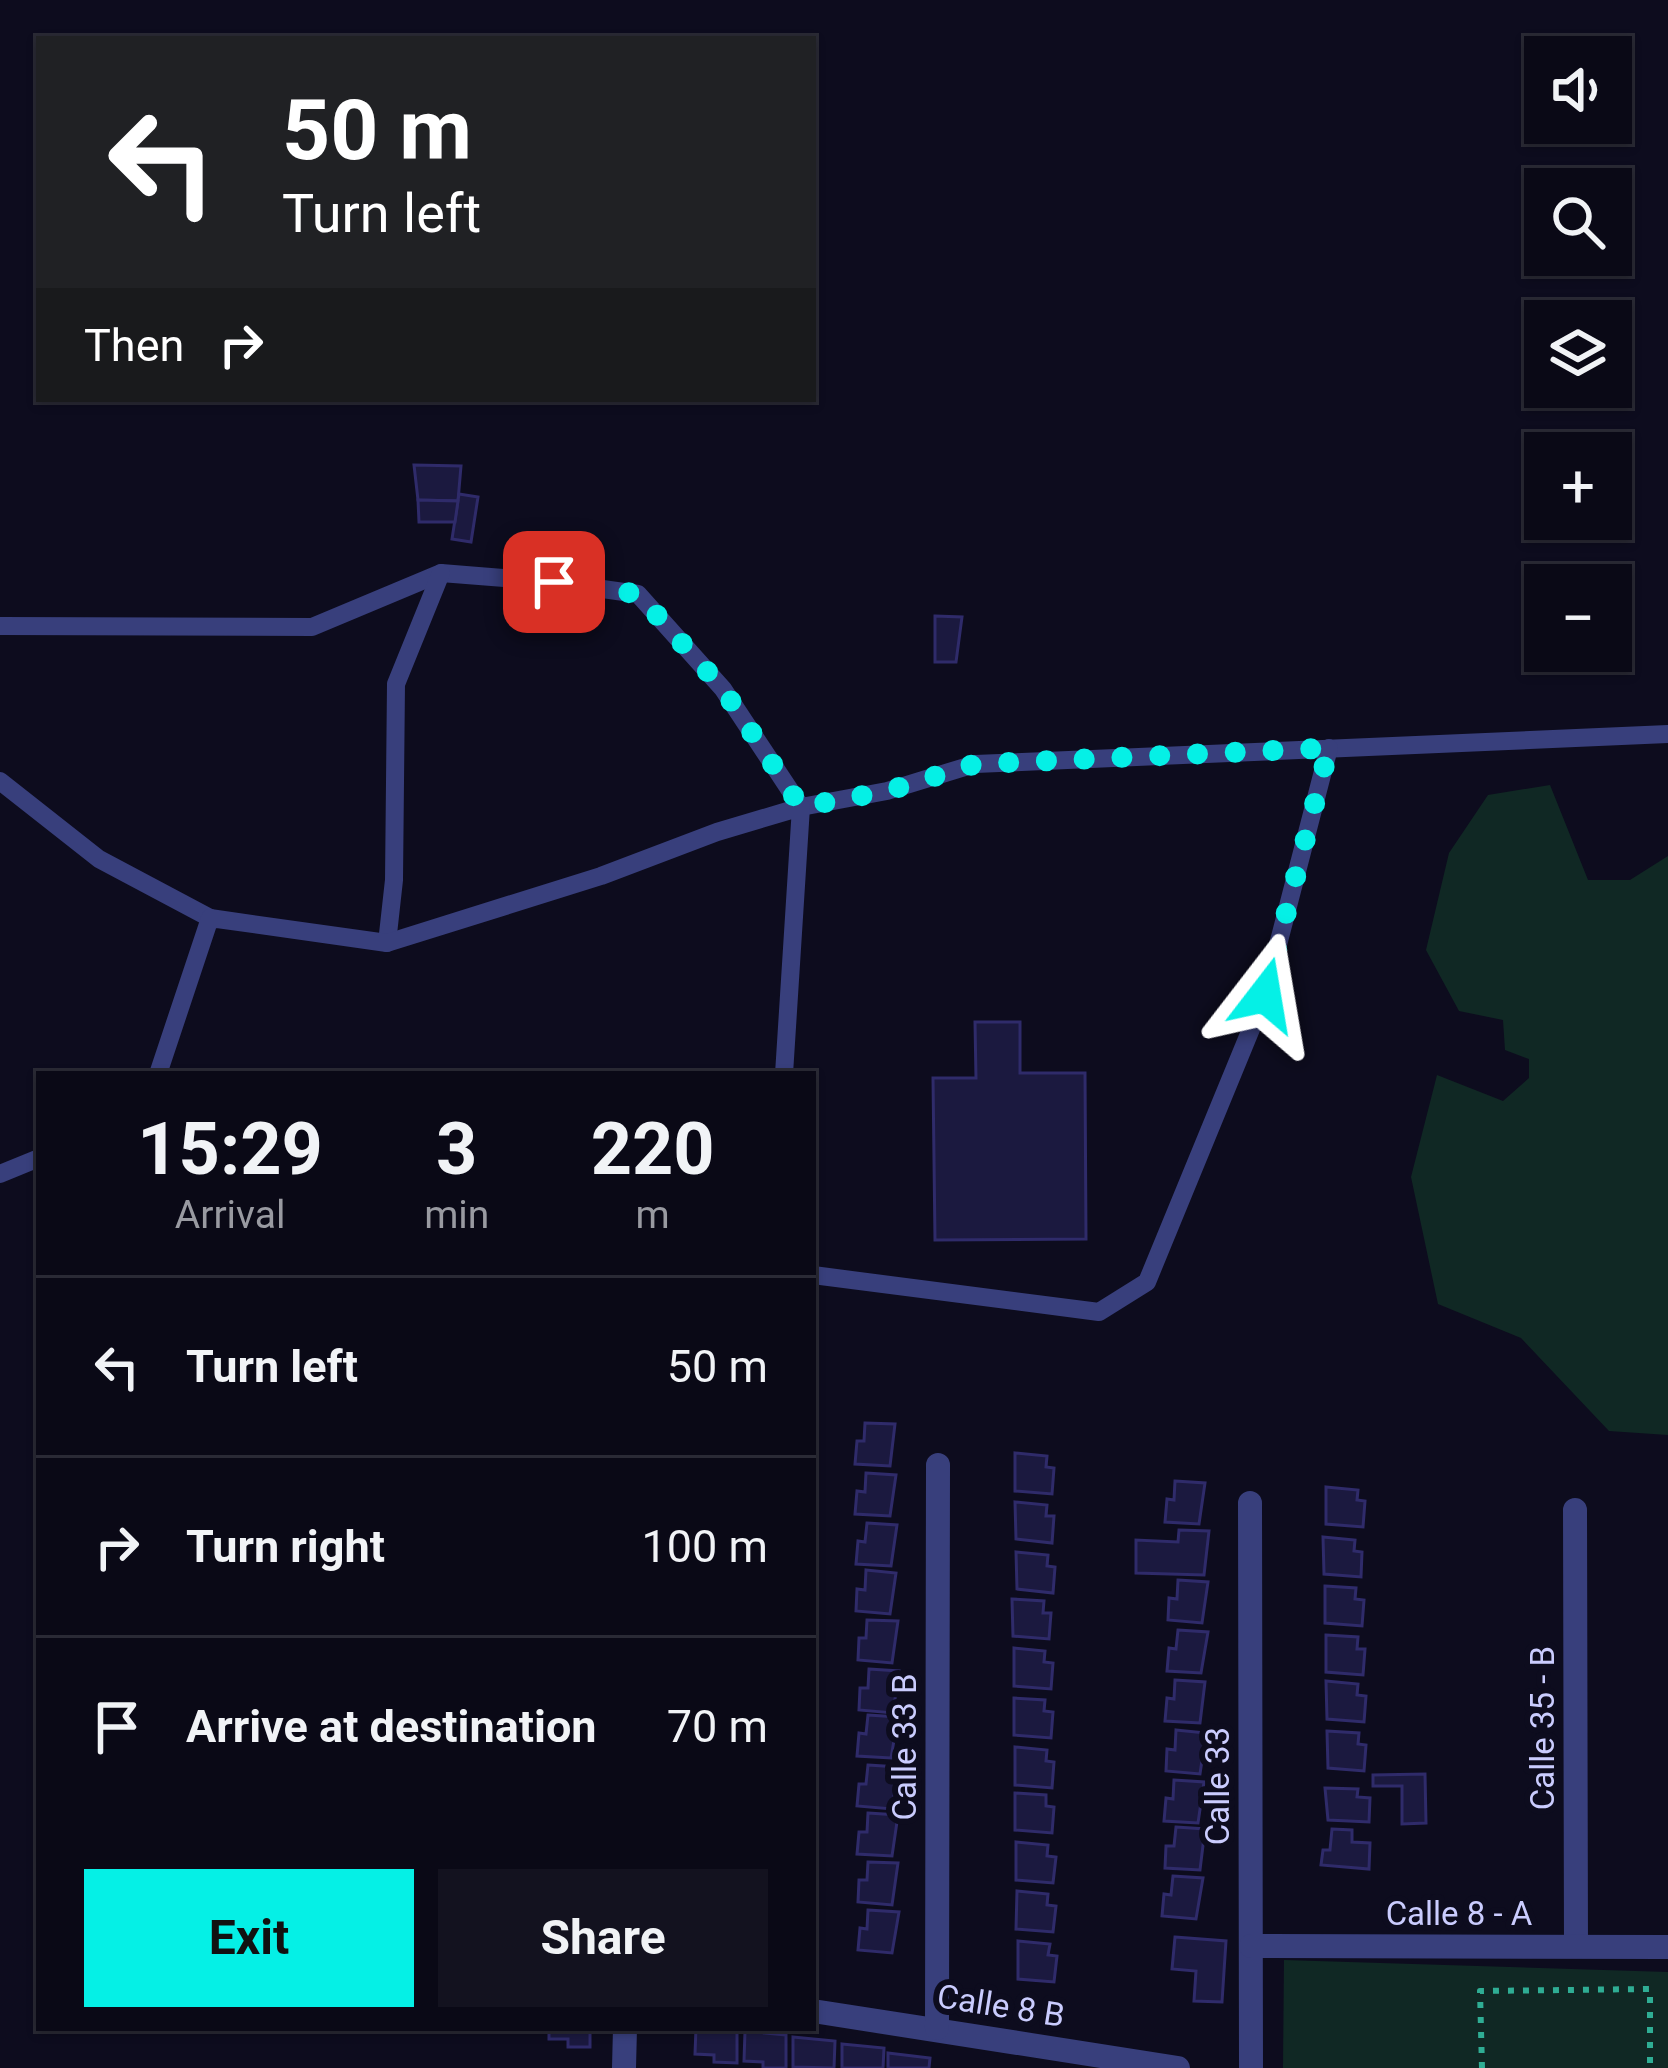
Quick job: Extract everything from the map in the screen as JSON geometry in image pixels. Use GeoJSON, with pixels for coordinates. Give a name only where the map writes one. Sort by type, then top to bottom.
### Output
{"type":"FeatureCollection","features":[{"type":"Feature","properties":{"kind":"street","name":"Calle 33 B"},"geometry":{"type":"LineString","coordinates":[[937,2028],[938,1466]]}},
{"type":"Feature","properties":{"kind":"street","name":"Calle 33"},"geometry":{"type":"LineString","coordinates":[[1250,1503],[1251,2068]]}},
{"type":"Feature","properties":{"kind":"street","name":"Calle 35 - B"},"geometry":{"type":"LineString","coordinates":[[1575,1510],[1576,1946]]}},
{"type":"Feature","properties":{"kind":"street","name":"Calle 8 - A"},"geometry":{"type":"LineString","coordinates":[[1251,1946],[1668,1947]]}},
{"type":"Feature","properties":{"kind":"street","name":"Calle 8 B"},"geometry":{"type":"LineString","coordinates":[[816,2011],[1178,2068]]}},
{"type":"Feature","properties":{"kind":"street"},"geometry":{"type":"LineString","coordinates":[[624,2068],[625,2031]]}},
{"type":"Feature","properties":{"kind":"lane"},"geometry":{"type":"LineString","coordinates":[[0,626],[312,627],[442,573],[638,594],[723,689],[801,807],[784,1071]]}},
{"type":"Feature","properties":{"kind":"lane"},"geometry":{"type":"LineString","coordinates":[[386,943],[394,880],[395,684],[442,573]]}},
{"type":"Feature","properties":{"kind":"lane"},"geometry":{"type":"LineString","coordinates":[[0,782],[99,859],[210,918],[386,943],[602,876],[716,832],[801,807],[887,791],[975,764],[1668,734]]}},
{"type":"Feature","properties":{"kind":"lane"},"geometry":{"type":"LineString","coordinates":[[816,1275],[1099,1312],[1147,1282],[1265,995],[1329,748]]}},
{"type":"Feature","properties":{"kind":"lane"},"geometry":{"type":"LineString","coordinates":[[159,1071],[210,918]]}},
{"type":"Feature","properties":{"kind":"lane"},"geometry":{"type":"LineString","coordinates":[[0,1174],[36,1159]]}},
{"type":"Feature","properties":{"kind":"path"},"geometry":{"type":"LineString","coordinates":[[1482,2068],[1480,1991],[1650,1989],[1650,2068]]}},
{"type":"Feature","properties":{"kind":"green space"},"geometry":{"type":"Polygon","coordinates":[[[1550,785],[1588,880],[1630,880],[1668,856],[1668,1435],[1609,1431],[1521,1338],[1438,1304],[1411,1177],[1437,1075],[1503,1101],[1529,1078],[1529,1059],[1505,1050],[1503,1020],[1459,1011],[1426,950],[1449,853],[1488,795],[1550,785]]]}},
{"type":"Feature","properties":{"kind":"green space"},"geometry":{"type":"Polygon","coordinates":[[[1284,1960],[1668,1972],[1668,2068],[1283,2068],[1284,1960]]]}},
{"type":"Feature","properties":{"kind":"building"},"geometry":{"type":"Polygon","coordinates":[[[414,465],[461,466],[458,501],[418,500],[414,465]]]}},
{"type":"Feature","properties":{"kind":"building"},"geometry":{"type":"Polygon","coordinates":[[[459,494],[478,497],[471,542],[452,539],[459,494]]]}},
{"type":"Feature","properties":{"kind":"building"},"geometry":{"type":"Polygon","coordinates":[[[418,500],[458,501],[455,522],[419,522],[418,500]]]}},
{"type":"Feature","properties":{"kind":"building"},"geometry":{"type":"Polygon","coordinates":[[[935,616],[962,617],[956,662],[935,662],[935,616]]]}},
{"type":"Feature","properties":{"kind":"building"},"geometry":{"type":"Polygon","coordinates":[[[975,1022],[1020,1022],[1020,1073],[1085,1073],[1086,1239],[935,1240],[933,1078],[976,1078],[975,1022]]]}},
{"type":"Feature","properties":{"kind":"building"},"geometry":{"type":"Polygon","coordinates":[[[865,1423],[895,1424],[890,1466],[855,1464],[865,1423]]]}},
{"type":"Feature","properties":{"kind":"building"},"geometry":{"type":"Polygon","coordinates":[[[1015,1453],[1047,1456],[1046,1467],[1054,1468],[1052,1494],[1015,1491],[1015,1453]]]}},
{"type":"Feature","properties":{"kind":"building"},"geometry":{"type":"Polygon","coordinates":[[[866,1473],[896,1475],[890,1516],[855,1514],[857,1491],[865,1492],[866,1473]]]}},
{"type":"Feature","properties":{"kind":"building"},"geometry":{"type":"Polygon","coordinates":[[[1175,1481],[1205,1483],[1199,1524],[1165,1522],[1175,1481]]]}},
{"type":"Feature","properties":{"kind":"building"},"geometry":{"type":"Polygon","coordinates":[[[1326,1487],[1358,1490],[1357,1500],[1365,1501],[1363,1527],[1326,1524],[1326,1487]]]}},
{"type":"Feature","properties":{"kind":"building"},"geometry":{"type":"Polygon","coordinates":[[[1015,1502],[1047,1505],[1046,1516],[1054,1516],[1052,1543],[1016,1539],[1015,1502]]]}},
{"type":"Feature","properties":{"kind":"building"},"geometry":{"type":"Polygon","coordinates":[[[867,1523],[897,1525],[891,1566],[856,1564],[858,1541],[865,1542],[867,1523]]]}},
{"type":"Feature","properties":{"kind":"building"},"geometry":{"type":"Polygon","coordinates":[[[1179,1530],[1209,1531],[1204,1575],[1136,1573],[1136,1540],[1178,1542],[1179,1530]]]}},
{"type":"Feature","properties":{"kind":"building"},"geometry":{"type":"Polygon","coordinates":[[[1323,1537],[1355,1540],[1354,1551],[1362,1552],[1361,1577],[1324,1574],[1323,1537]]]}},
{"type":"Feature","properties":{"kind":"building"},"geometry":{"type":"Polygon","coordinates":[[[1016,1552],[1048,1555],[1047,1566],[1055,1567],[1053,1593],[1017,1589],[1016,1552]]]}},
{"type":"Feature","properties":{"kind":"building"},"geometry":{"type":"Polygon","coordinates":[[[866,1570],[896,1573],[890,1614],[856,1611],[857,1589],[865,1590],[866,1570]]]}},
{"type":"Feature","properties":{"kind":"building"},"geometry":{"type":"Polygon","coordinates":[[[1178,1580],[1208,1582],[1202,1623],[1168,1620],[1169,1598],[1177,1599],[1178,1580]]]}},
{"type":"Feature","properties":{"kind":"building"},"geometry":{"type":"Polygon","coordinates":[[[1325,1586],[1356,1588],[1355,1599],[1364,1600],[1362,1626],[1325,1623],[1325,1586]]]}},
{"type":"Feature","properties":{"kind":"building"},"geometry":{"type":"Polygon","coordinates":[[[1012,1599],[1044,1601],[1043,1613],[1051,1613],[1049,1639],[1013,1636],[1012,1599]]]}},
{"type":"Feature","properties":{"kind":"building"},"geometry":{"type":"Polygon","coordinates":[[[867,1620],[898,1621],[892,1663],[858,1660],[859,1638],[866,1638],[867,1620]]]}},
{"type":"Feature","properties":{"kind":"building"},"geometry":{"type":"Polygon","coordinates":[[[1178,1630],[1208,1632],[1201,1673],[1167,1671],[1169,1648],[1176,1649],[1178,1630]]]}},
{"type":"Feature","properties":{"kind":"building"},"geometry":{"type":"Polygon","coordinates":[[[1326,1635],[1358,1637],[1357,1649],[1365,1649],[1363,1675],[1326,1672],[1326,1635]]]}},
{"type":"Feature","properties":{"kind":"building"},"geometry":{"type":"Polygon","coordinates":[[[1014,1648],[1045,1651],[1044,1662],[1053,1663],[1051,1689],[1014,1686],[1014,1648]]]}},
{"type":"Feature","properties":{"kind":"building"},"geometry":{"type":"Polygon","coordinates":[[[869,1669],[899,1671],[893,1713],[859,1710],[860,1688],[868,1688],[869,1669]]]}},
{"type":"Feature","properties":{"kind":"building"},"geometry":{"type":"Polygon","coordinates":[[[1175,1680],[1205,1682],[1200,1723],[1165,1721],[1175,1680]]]}},
{"type":"Feature","properties":{"kind":"building"},"geometry":{"type":"Polygon","coordinates":[[[1326,1681],[1358,1684],[1357,1695],[1366,1696],[1364,1722],[1327,1719],[1326,1681]]]}},
{"type":"Feature","properties":{"kind":"building"},"geometry":{"type":"Polygon","coordinates":[[[1014,1698],[1045,1700],[1044,1711],[1053,1712],[1051,1738],[1014,1735],[1014,1698]]]}},
{"type":"Feature","properties":{"kind":"building"},"geometry":{"type":"Polygon","coordinates":[[[868,1715],[898,1717],[891,1758],[857,1756],[859,1733],[866,1734],[868,1715]]]}},
{"type":"Feature","properties":{"kind":"building"},"geometry":{"type":"Polygon","coordinates":[[[1176,1730],[1206,1733],[1200,1774],[1166,1771],[1167,1749],[1175,1750],[1176,1730]]]}},
{"type":"Feature","properties":{"kind":"building"},"geometry":{"type":"Polygon","coordinates":[[[1327,1731],[1359,1733],[1358,1744],[1366,1745],[1364,1771],[1328,1768],[1327,1731]]]}},
{"type":"Feature","properties":{"kind":"building"},"geometry":{"type":"Polygon","coordinates":[[[1015,1747],[1047,1750],[1046,1761],[1054,1762],[1052,1788],[1015,1785],[1015,1747]]]}},
{"type":"Feature","properties":{"kind":"building"},"geometry":{"type":"Polygon","coordinates":[[[868,1765],[898,1767],[892,1809],[857,1806],[859,1784],[866,1784],[868,1765]]]}},
{"type":"Feature","properties":{"kind":"building"},"geometry":{"type":"Polygon","coordinates":[[[1425,1774],[1426,1823],[1402,1824],[1402,1786],[1373,1786],[1373,1775],[1425,1774]]]}},
{"type":"Feature","properties":{"kind":"building"},"geometry":{"type":"Polygon","coordinates":[[[1174,1780],[1204,1782],[1198,1823],[1164,1821],[1174,1780]]]}},
{"type":"Feature","properties":{"kind":"building"},"geometry":{"type":"Polygon","coordinates":[[[1325,1788],[1358,1789],[1357,1797],[1370,1798],[1369,1822],[1328,1820],[1325,1788]]]}},
{"type":"Feature","properties":{"kind":"building"},"geometry":{"type":"Polygon","coordinates":[[[1015,1793],[1046,1795],[1046,1806],[1054,1807],[1052,1833],[1015,1830],[1015,1793]]]}},
{"type":"Feature","properties":{"kind":"building"},"geometry":{"type":"Polygon","coordinates":[[[868,1813],[898,1815],[892,1856],[857,1854],[859,1832],[867,1832],[868,1813]]]}},
{"type":"Feature","properties":{"kind":"building"},"geometry":{"type":"Polygon","coordinates":[[[1176,1827],[1205,1829],[1200,1870],[1165,1868],[1166,1846],[1174,1846],[1176,1827]]]}},
{"type":"Feature","properties":{"kind":"building"},"geometry":{"type":"Polygon","coordinates":[[[1332,1829],[1352,1830],[1352,1842],[1370,1843],[1369,1869],[1321,1865],[1323,1850],[1330,1850],[1332,1829]]]}},
{"type":"Feature","properties":{"kind":"building"},"geometry":{"type":"Polygon","coordinates":[[[1016,1842],[1048,1845],[1047,1856],[1056,1857],[1053,1883],[1016,1880],[1016,1842]]]}},
{"type":"Feature","properties":{"kind":"building"},"geometry":{"type":"Polygon","coordinates":[[[868,1862],[898,1863],[892,1905],[858,1902],[859,1880],[867,1880],[868,1862]]]}},
{"type":"Feature","properties":{"kind":"building"},"geometry":{"type":"Polygon","coordinates":[[[1173,1876],[1203,1878],[1196,1919],[1162,1916],[1164,1894],[1171,1895],[1173,1876]]]}},
{"type":"Feature","properties":{"kind":"building"},"geometry":{"type":"Polygon","coordinates":[[[1017,1891],[1048,1894],[1047,1905],[1056,1906],[1053,1932],[1016,1929],[1017,1891]]]}},
{"type":"Feature","properties":{"kind":"building"},"geometry":{"type":"Polygon","coordinates":[[[868,1910],[899,1912],[892,1953],[858,1950],[860,1928],[867,1929],[868,1910]]]}},
{"type":"Feature","properties":{"kind":"building"},"geometry":{"type":"Polygon","coordinates":[[[1175,1937],[1226,1941],[1222,2002],[1194,2001],[1196,1971],[1172,1969],[1175,1937]]]}},
{"type":"Feature","properties":{"kind":"building"},"geometry":{"type":"Polygon","coordinates":[[[1018,1941],[1050,1944],[1048,1955],[1057,1956],[1054,1982],[1018,1979],[1018,1941]]]}},
{"type":"Feature","properties":{"kind":"building"},"geometry":{"type":"Polygon","coordinates":[[[549,2031],[590,2031],[590,2047],[568,2047],[568,2039],[549,2039],[549,2031]]]}},
{"type":"Feature","properties":{"kind":"building"},"geometry":{"type":"Polygon","coordinates":[[[696,2031],[737,2031],[737,2063],[714,2062],[714,2055],[695,2054],[696,2031]]]}},
{"type":"Feature","properties":{"kind":"building"},"geometry":{"type":"Polygon","coordinates":[[[745,2031],[786,2035],[786,2068],[763,2068],[763,2062],[744,2061],[745,2031]]]}},
{"type":"Feature","properties":{"kind":"building"},"geometry":{"type":"Polygon","coordinates":[[[793,2037],[835,2041],[834,2068],[793,2067],[793,2037]]]}},
{"type":"Feature","properties":{"kind":"building"},"geometry":{"type":"Polygon","coordinates":[[[842,2044],[884,2048],[883,2068],[842,2068],[842,2044]]]}},
{"type":"Feature","properties":{"kind":"building"},"geometry":{"type":"Polygon","coordinates":[[[888,2053],[930,2058],[929,2068],[888,2068],[888,2053]]]}},
{"type":"Feature","properties":{"kind":"route"},"geometry":{"type":"LineString","coordinates":[[554,582],[638,594],[723,689],[801,807],[887,791],[975,764],[1329,748],[1265,995]]}}]}
